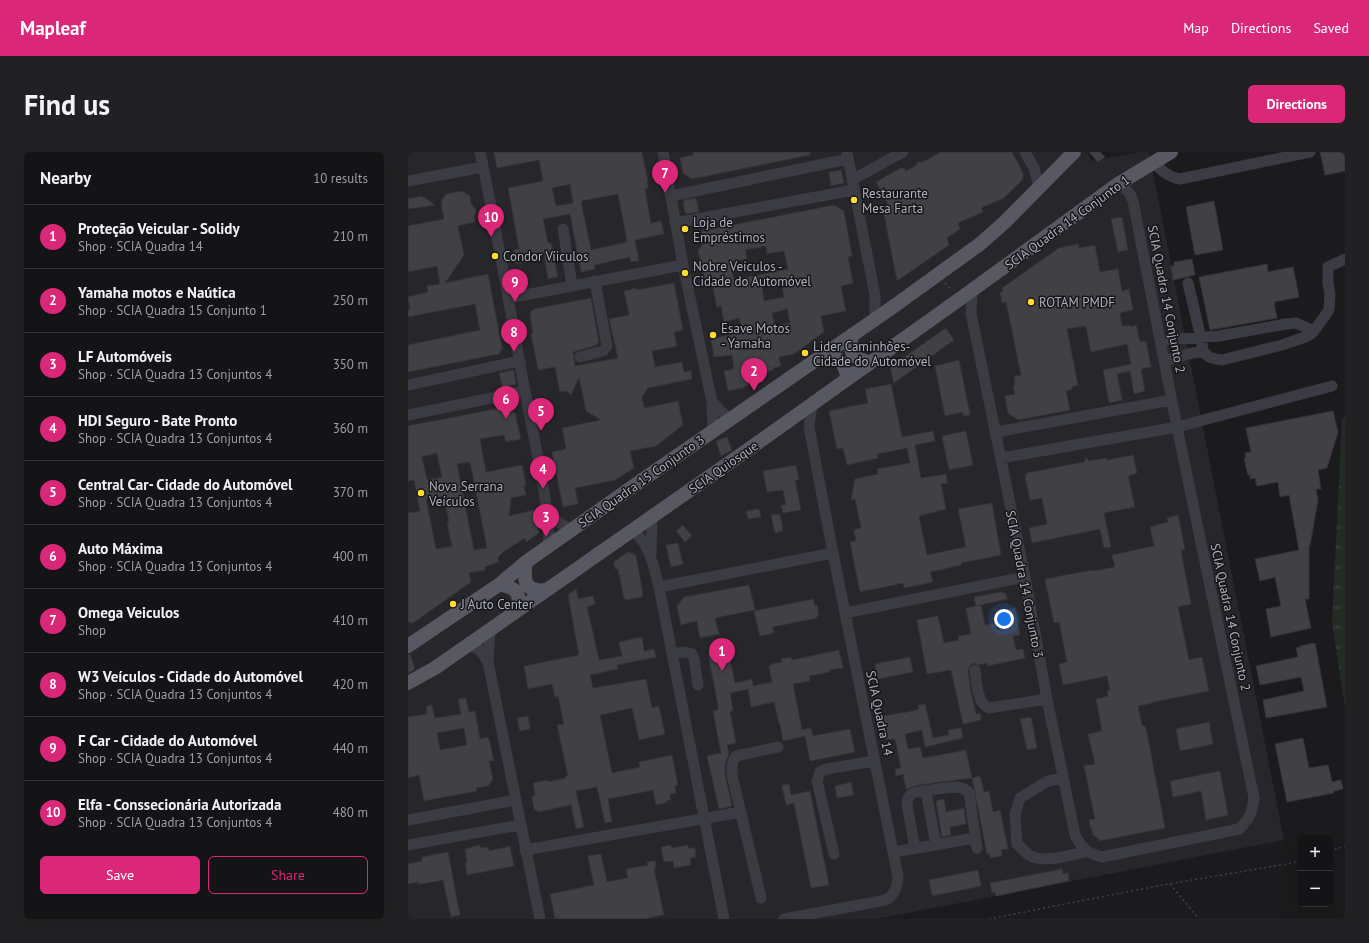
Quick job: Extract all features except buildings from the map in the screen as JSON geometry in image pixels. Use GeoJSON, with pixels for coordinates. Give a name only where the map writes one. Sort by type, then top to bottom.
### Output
{"type":"FeatureCollection","features":[{"type":"Feature","properties":{"kind":"main road","name":"SCIA Quadra 15 Conjunto 3"},"geometry":{"type":"LineString","coordinates":[[408,646],[500,584],[526,562],[721,425],[826,354],[980,244],[1006,221],[1074,152]]}},
{"type":"Feature","properties":{"kind":"main road","name":"SCIA Quadra 14 Conjunto 1"},"geometry":{"type":"LineString","coordinates":[[963,297],[1118,184],[1171,152]]}},
{"type":"Feature","properties":{"kind":"main road"},"geometry":{"type":"LineString","coordinates":[[802,411],[963,297]]}},
{"type":"Feature","properties":{"kind":"main road"},"geometry":{"type":"LineString","coordinates":[[852,335],[850,350],[855,357],[870,363]]}},
{"type":"Feature","properties":{"kind":"main road"},"geometry":{"type":"LineString","coordinates":[[826,354],[840,360],[846,367],[847,379]]}},
{"type":"Feature","properties":{"kind":"main road","name":"SCIA Quiosque"},"geometry":{"type":"LineString","coordinates":[[408,683],[435,668],[802,411]]}},
{"type":"Feature","properties":{"kind":"main road"},"geometry":{"type":"LineString","coordinates":[[526,562],[524,574],[525,581],[528,586],[537,591],[546,590]]}},
{"type":"Feature","properties":{"kind":"main road"},"geometry":{"type":"LineString","coordinates":[[500,584],[509,586],[518,593],[519,599],[517,610]]}},
{"type":"Feature","properties":{"kind":"street"},"geometry":{"type":"LineString","coordinates":[[480,152],[525,391],[539,456],[550,533],[548,547]]}},
{"type":"Feature","properties":{"kind":"street"},"geometry":{"type":"LineString","coordinates":[[663,152],[712,402],[721,425]]}},
{"type":"Feature","properties":{"kind":"street"},"geometry":{"type":"LineString","coordinates":[[676,224],[853,185],[903,152]]}},
{"type":"Feature","properties":{"kind":"street"},"geometry":{"type":"LineString","coordinates":[[1025,152],[1034,168],[1045,181]]}},
{"type":"Feature","properties":{"kind":"street"},"geometry":{"type":"LineString","coordinates":[[1153,162],[1166,174],[1173,178],[1180,179],[1310,152]]}},
{"type":"Feature","properties":{"kind":"street"},"geometry":{"type":"LineString","coordinates":[[671,196],[847,155],[875,295],[883,314]]}},
{"type":"Feature","properties":{"kind":"street"},"geometry":{"type":"LineString","coordinates":[[408,181],[483,167]]}},
{"type":"Feature","properties":{"kind":"street"},"geometry":{"type":"LineString","coordinates":[[1133,201],[1135,179],[1138,172]]}},
{"type":"Feature","properties":{"kind":"street"},"geometry":{"type":"LineString","coordinates":[[1118,184],[1126,189],[1133,201]]}},
{"type":"Feature","properties":{"kind":"street","name":"SCIA Quadra 14 Conjunto 2"},"geometry":{"type":"LineString","coordinates":[[1087,852],[1102,856],[1239,829],[1247,821],[1252,812],[1254,798],[1177,427],[1133,201]]}},
{"type":"Feature","properties":{"kind":"street"},"geometry":{"type":"LineString","coordinates":[[563,229],[572,285]]}},
{"type":"Feature","properties":{"kind":"street"},"geometry":{"type":"LineString","coordinates":[[1188,283],[1203,351],[1209,357],[1222,360],[1282,345],[1308,336],[1314,331],[1329,310],[1330,294],[1328,267],[1345,258]]}},
{"type":"Feature","properties":{"kind":"street"},"geometry":{"type":"LineString","coordinates":[[508,298],[684,265]]}},
{"type":"Feature","properties":{"kind":"street"},"geometry":{"type":"LineString","coordinates":[[580,357],[603,351],[607,346],[595,281]]}},
{"type":"Feature","properties":{"kind":"street"},"geometry":{"type":"LineString","coordinates":[[875,295],[883,314]]}},
{"type":"Feature","properties":{"kind":"street"},"geometry":{"type":"LineString","coordinates":[[963,297],[971,313]]}},
{"type":"Feature","properties":{"kind":"street","name":"SCIA Quadra 14 Conjunto 3"},"geometry":{"type":"LineString","coordinates":[[963,297],[971,313],[996,432],[1025,577],[1047,699],[1075,835],[1080,845],[1087,852]]}},
{"type":"Feature","properties":{"kind":"street"},"geometry":{"type":"LineString","coordinates":[[1161,340],[1201,338],[1296,323],[1314,331]]}},
{"type":"Feature","properties":{"kind":"street"},"geometry":{"type":"LineString","coordinates":[[1165,361],[1203,351]]}},
{"type":"Feature","properties":{"kind":"street"},"geometry":{"type":"LineString","coordinates":[[408,385],[520,361]]}},
{"type":"Feature","properties":{"kind":"street"},"geometry":{"type":"LineString","coordinates":[[1001,458],[1177,427],[1332,386]]}},
{"type":"Feature","properties":{"kind":"street"},"geometry":{"type":"LineString","coordinates":[[408,415],[525,391]]}},
{"type":"Feature","properties":{"kind":"street"},"geometry":{"type":"LineString","coordinates":[[996,432],[1172,400]]}},
{"type":"Feature","properties":{"kind":"street"},"geometry":{"type":"LineString","coordinates":[[712,402],[721,425]]}},
{"type":"Feature","properties":{"kind":"street"},"geometry":{"type":"LineString","coordinates":[[802,411],[809,427]]}},
{"type":"Feature","properties":{"kind":"street","name":"SCIA Quadra 14"},"geometry":{"type":"LineString","coordinates":[[784,919],[886,900],[893,895],[897,887],[898,877],[809,427],[802,411]]}},
{"type":"Feature","properties":{"kind":"street"},"geometry":{"type":"LineString","coordinates":[[548,513],[561,524],[567,534]]}},
{"type":"Feature","properties":{"kind":"street"},"geometry":{"type":"LineString","coordinates":[[642,524],[644,543],[652,558]]}},
{"type":"Feature","properties":{"kind":"street"},"geometry":{"type":"LineString","coordinates":[[642,524],[659,587],[724,919]]}},
{"type":"Feature","properties":{"kind":"street"},"geometry":{"type":"LineString","coordinates":[[659,587],[833,553]]}},
{"type":"Feature","properties":{"kind":"street"},"geometry":{"type":"LineString","coordinates":[[845,613],[1025,577]]}},
{"type":"Feature","properties":{"kind":"street"},"geometry":{"type":"LineString","coordinates":[[485,632],[488,662],[540,919]]}},
{"type":"Feature","properties":{"kind":"street"},"geometry":{"type":"LineString","coordinates":[[468,644],[480,650],[488,662]]}},
{"type":"Feature","properties":{"kind":"street"},"geometry":{"type":"LineString","coordinates":[[672,654],[685,652],[692,654],[698,685]]}},
{"type":"Feature","properties":{"kind":"street"},"geometry":{"type":"LineString","coordinates":[[976,670],[980,700],[984,706],[988,708],[1047,699]]}},
{"type":"Feature","properties":{"kind":"street"},"geometry":{"type":"LineString","coordinates":[[761,898],[732,775],[733,761],[736,756],[778,747]]}},
{"type":"Feature","properties":{"kind":"street"},"geometry":{"type":"LineString","coordinates":[[834,854],[817,781],[818,776],[820,772],[826,769],[875,761]]}},
{"type":"Feature","properties":{"kind":"street"},"geometry":{"type":"LineString","coordinates":[[1063,778],[1048,781],[1020,798],[1015,815],[1017,844],[1030,856],[1041,858],[1063,857],[1087,852]]}},
{"type":"Feature","properties":{"kind":"street"},"geometry":{"type":"LineString","coordinates":[[894,852],[936,845],[976,843],[969,793],[966,789],[958,787],[912,793],[907,800],[907,811],[915,848]]}},
{"type":"Feature","properties":{"kind":"street"},"geometry":{"type":"LineString","coordinates":[[926,791],[936,845]]}},
{"type":"Feature","properties":{"kind":"street"},"geometry":{"type":"LineString","coordinates":[[408,820],[516,800]]}},
{"type":"Feature","properties":{"kind":"street"},"geometry":{"type":"LineString","coordinates":[[525,850],[741,812]]}},
{"type":"Feature","properties":{"kind":"street"},"geometry":{"type":"LineString","coordinates":[[408,845],[520,825]]}},
{"type":"Feature","properties":{"kind":"path"},"geometry":{"type":"LineString","coordinates":[[938,274],[963,297]]}},
{"type":"Feature","properties":{"kind":"path"},"geometry":{"type":"LineString","coordinates":[[1333,850],[1345,846]]}},
{"type":"Feature","properties":{"kind":"path"},"geometry":{"type":"LineString","coordinates":[[989,919],[1297,861]]}},
{"type":"Feature","properties":{"kind":"path"},"geometry":{"type":"LineString","coordinates":[[1170,884],[1199,919]]}},
{"type":"Feature","properties":{"kind":"shaded area"},"geometry":{"type":"Polygon","coordinates":[[[408,152],[1087,152],[1092,161],[1141,152],[1149,152],[1284,840],[877,919],[408,919],[408,152]]]}},
{"type":"Feature","properties":{"kind":"green space"},"geometry":{"type":"Polygon","coordinates":[[[1345,416],[1345,708],[1332,623],[1342,420],[1345,416]]]}},
{"type":"Feature","properties":{"kind":"place","name":"Omega Veiculos"},"geometry":{"type":"Point","coordinates":[665,193]}},
{"type":"Feature","properties":{"kind":"place","name":"Restaurante Mesa Farta"},"geometry":{"type":"Point","coordinates":[854,200]}},
{"type":"Feature","properties":{"kind":"place","name":"Loja de Empréstimos"},"geometry":{"type":"Point","coordinates":[685,229]}},
{"type":"Feature","properties":{"kind":"place","name":"Elfa - Conssecionária Autorizada"},"geometry":{"type":"Point","coordinates":[491,237]}},
{"type":"Feature","properties":{"kind":"place","name":"Condor Víiculos"},"geometry":{"type":"Point","coordinates":[495,256]}},
{"type":"Feature","properties":{"kind":"place","name":"Nobre Veículos - Cidade do Automóvel"},"geometry":{"type":"Point","coordinates":[685,273]}},
{"type":"Feature","properties":{"kind":"place","name":"F Car - Cidade do Automóvel"},"geometry":{"type":"Point","coordinates":[515,302]}},
{"type":"Feature","properties":{"kind":"place","name":"ROTAM PMDF"},"geometry":{"type":"Point","coordinates":[1031,302]}},
{"type":"Feature","properties":{"kind":"place","name":"Esave Motos - Yamaha"},"geometry":{"type":"Point","coordinates":[713,335]}},
{"type":"Feature","properties":{"kind":"place","name":"W3 Veículos - Cidade do Automóvel"},"geometry":{"type":"Point","coordinates":[514,352]}},
{"type":"Feature","properties":{"kind":"place","name":"Lider Caminhões- Cidade do Automóvel"},"geometry":{"type":"Point","coordinates":[805,353]}},
{"type":"Feature","properties":{"kind":"place","name":"Yamaha motos e Naútica"},"geometry":{"type":"Point","coordinates":[754,391]}},
{"type":"Feature","properties":{"kind":"place","name":"Auto Máxima"},"geometry":{"type":"Point","coordinates":[506,419]}},
{"type":"Feature","properties":{"kind":"place","name":"Central Car- Cidade do Automóvel"},"geometry":{"type":"Point","coordinates":[541,431]}},
{"type":"Feature","properties":{"kind":"place","name":"HDI Seguro - Bate Pronto"},"geometry":{"type":"Point","coordinates":[543,489]}},
{"type":"Feature","properties":{"kind":"place","name":"Nova Serrana Veículos"},"geometry":{"type":"Point","coordinates":[421,493]}},
{"type":"Feature","properties":{"kind":"place","name":"LF Automóveis"},"geometry":{"type":"Point","coordinates":[546,537]}},
{"type":"Feature","properties":{"kind":"place","name":"J Auto Center"},"geometry":{"type":"Point","coordinates":[453,604]}},
{"type":"Feature","properties":{"kind":"place","name":"Proteção Veicular - Solidy"},"geometry":{"type":"Point","coordinates":[722,671]}}]}
